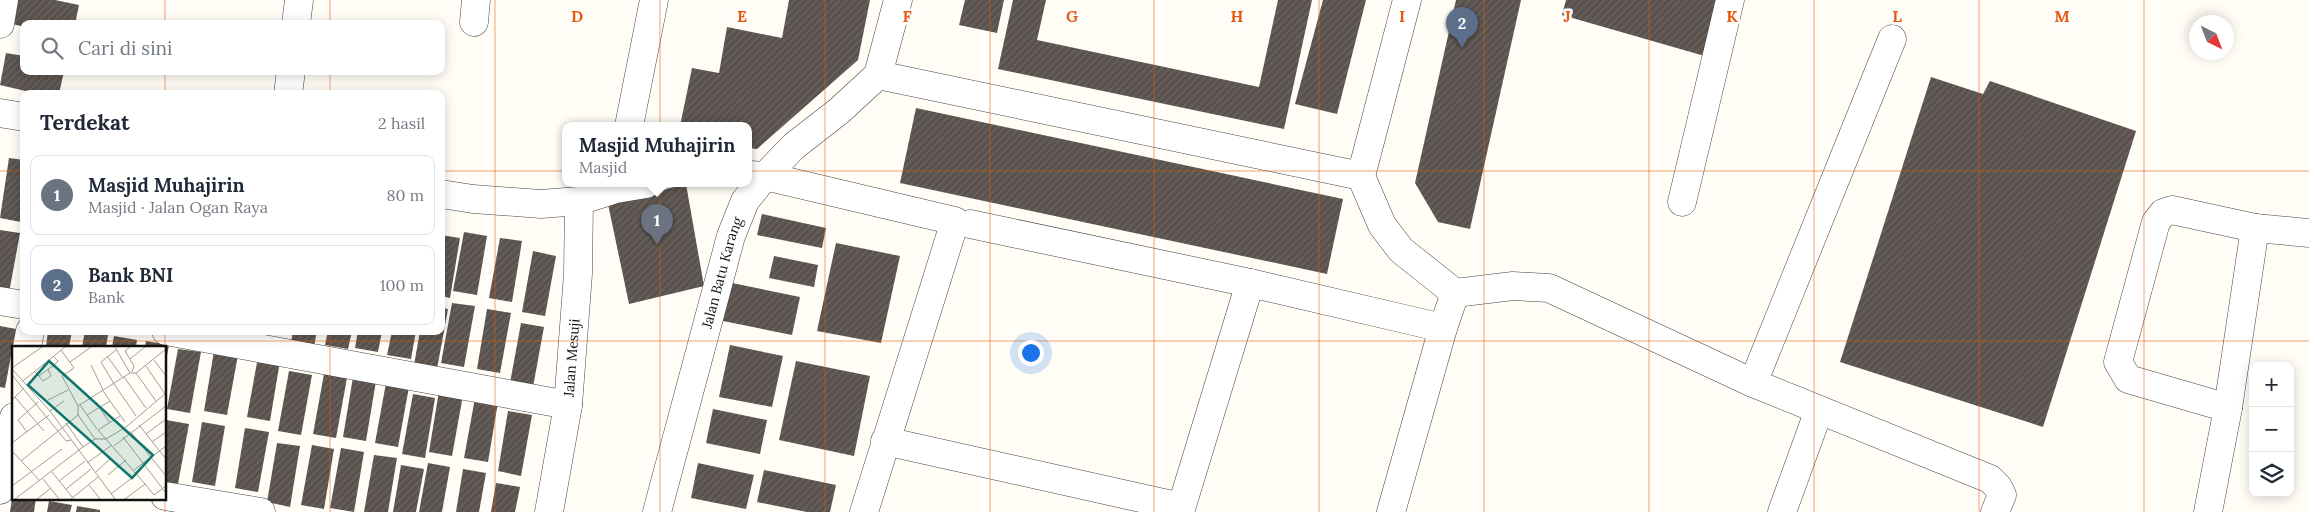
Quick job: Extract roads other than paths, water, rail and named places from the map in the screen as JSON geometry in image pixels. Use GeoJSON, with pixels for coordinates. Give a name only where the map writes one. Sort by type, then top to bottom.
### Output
{"type":"FeatureCollection","features":[{"type":"Feature","properties":{"kind":"street"},"geometry":{"type":"LineString","coordinates":[[0,24],[4,0]]}},
{"type":"Feature","properties":{"kind":"street"},"geometry":{"type":"LineString","coordinates":[[296,20],[299,0]]}},
{"type":"Feature","properties":{"kind":"street"},"geometry":{"type":"LineString","coordinates":[[630,122],[654,0]]}},
{"type":"Feature","properties":{"kind":"street"},"geometry":{"type":"LineString","coordinates":[[898,0],[878,75],[1361,176]]}},
{"type":"Feature","properties":{"kind":"street"},"geometry":{"type":"LineString","coordinates":[[1406,0],[1361,176],[1382,225],[1401,250],[1456,293],[1513,286],[1549,288],[1753,383],[1990,479],[1998,487],[2002,495],[1995,512]]}},
{"type":"Feature","properties":{"kind":"street"},"geometry":{"type":"LineString","coordinates":[[1682,202],[1730,0]]}},
{"type":"Feature","properties":{"kind":"street"},"geometry":{"type":"LineString","coordinates":[[1753,383],[1892,39]]}},
{"type":"Feature","properties":{"kind":"street"},"geometry":{"type":"LineString","coordinates":[[289,90],[290,75]]}},
{"type":"Feature","properties":{"kind":"street","name":"Jalan Batu Karang"},"geometry":{"type":"LineString","coordinates":[[757,175],[878,75]]}},
{"type":"Feature","properties":{"kind":"street"},"geometry":{"type":"LineString","coordinates":[[0,113],[20,116]]}},
{"type":"Feature","properties":{"kind":"street"},"geometry":{"type":"LineString","coordinates":[[757,175],[955,221],[864,512]]}},
{"type":"Feature","properties":{"kind":"street"},"geometry":{"type":"LineString","coordinates":[[445,195],[473,200],[541,204],[579,201],[617,187]]}},
{"type":"Feature","properties":{"kind":"street","name":"Jalan Batu Karang"},"geometry":{"type":"LineString","coordinates":[[657,512],[732,236],[751,187]]}},
{"type":"Feature","properties":{"kind":"street","name":"Jalan Mesuji"},"geometry":{"type":"LineString","coordinates":[[549,512],[568,405],[578,274],[579,201]]}},
{"type":"Feature","properties":{"kind":"street"},"geometry":{"type":"LineString","coordinates":[[2228,408],[2128,379],[2118,362],[2156,222],[2160,215],[2172,210],[2255,228],[2309,233]]}},
{"type":"Feature","properties":{"kind":"street"},"geometry":{"type":"LineString","coordinates":[[970,224],[1250,283],[1443,328]]}},
{"type":"Feature","properties":{"kind":"street"},"geometry":{"type":"LineString","coordinates":[[2208,512],[2228,408],[2255,228]]}},
{"type":"Feature","properties":{"kind":"street"},"geometry":{"type":"LineString","coordinates":[[885,440],[1181,509],[1250,283]]}},
{"type":"Feature","properties":{"kind":"street"},"geometry":{"type":"LineString","coordinates":[[1391,512],[1443,328],[1456,293]]}},
{"type":"Feature","properties":{"kind":"street"},"geometry":{"type":"LineString","coordinates":[[0,301],[20,304]]}},
{"type":"Feature","properties":{"kind":"street"},"geometry":{"type":"LineString","coordinates":[[188,335],[568,405]]}},
{"type":"Feature","properties":{"kind":"street"},"geometry":{"type":"LineString","coordinates":[[1782,512],[1819,410]]}},
{"type":"Feature","properties":{"kind":"street"},"geometry":{"type":"LineString","coordinates":[[4,474],[12,428]]}},
{"type":"Feature","properties":{"kind":"street"},"geometry":{"type":"LineString","coordinates":[[166,496],[261,512]]}},
{"type":"Feature","properties":{"kind":"place","name":"Bank BNI"},"geometry":{"type":"Point","coordinates":[1462,48]}},
{"type":"Feature","properties":{"kind":"place","name":"Masjid Muhajirin"},"geometry":{"type":"Point","coordinates":[657,245]}}]}
